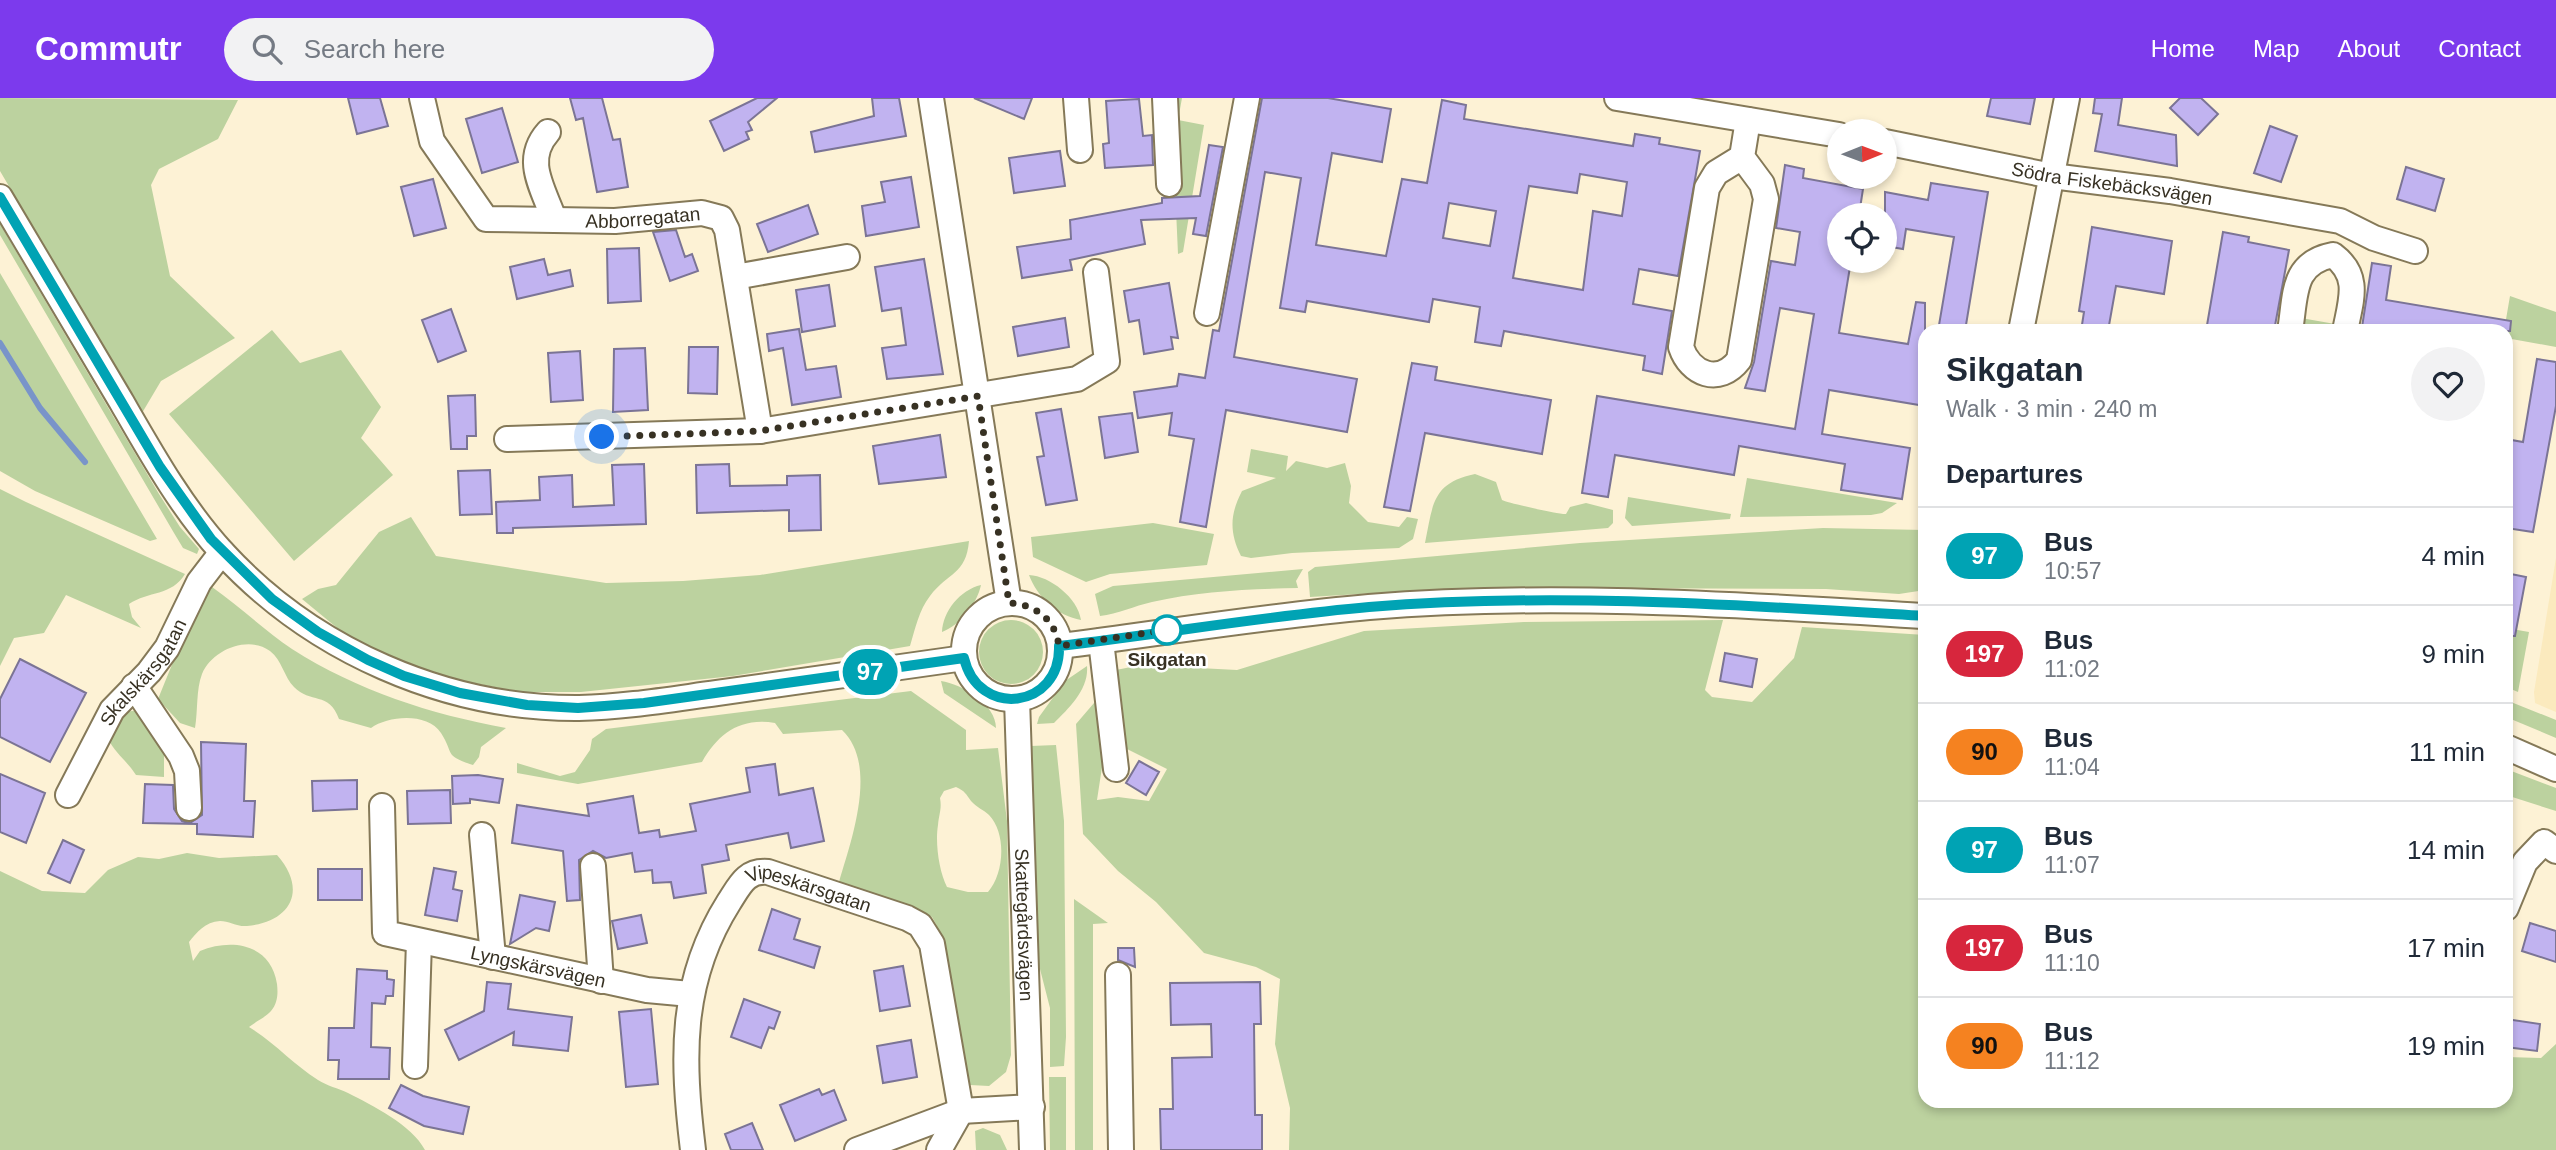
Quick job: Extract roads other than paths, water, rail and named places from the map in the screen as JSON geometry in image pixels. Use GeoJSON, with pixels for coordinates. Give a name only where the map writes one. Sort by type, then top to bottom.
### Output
{"type":"FeatureCollection","features":[{"type":"Feature","properties":{"kind":"street","name":"Abborregatan"},"geometry":{"type":"LineString","coordinates":[[422,98],[432,141],[486,219],[615,221],[657,215],[713,214],[721,218],[727,230],[760,431]]}},
{"type":"Feature","properties":{"kind":"street"},"geometry":{"type":"LineString","coordinates":[[931,98],[1009,603]]}},
{"type":"Feature","properties":{"kind":"street"},"geometry":{"type":"LineString","coordinates":[[1076,98],[1080,150]]}},
{"type":"Feature","properties":{"kind":"street"},"geometry":{"type":"LineString","coordinates":[[1166,98],[1169,184]]}},
{"type":"Feature","properties":{"kind":"street"},"geometry":{"type":"LineString","coordinates":[[1207,313],[1247,98]]}},
{"type":"Feature","properties":{"kind":"street"},"geometry":{"type":"LineString","coordinates":[[1617,98],[1827,133]]}},
{"type":"Feature","properties":{"kind":"street"},"geometry":{"type":"LineString","coordinates":[[2022,324],[2067,98]]}},
{"type":"Feature","properties":{"kind":"street"},"geometry":{"type":"LineString","coordinates":[[1742,157],[1716,173],[1707,188],[1681,347],[1686,362],[1696,371],[1719,374],[1731,370],[1739,360],[1766,199],[1762,184],[1742,157],[1748,120]]}},
{"type":"Feature","properties":{"kind":"street"},"geometry":{"type":"LineString","coordinates":[[548,132],[539,142],[534,155],[554,219]]}},
{"type":"Feature","properties":{"kind":"street","name":"Södra Fiskebäcksvägen"},"geometry":{"type":"LineString","coordinates":[[1897,144],[2052,176],[2170,191],[2340,221],[2374,238],[2415,251]]}},
{"type":"Feature","properties":{"kind":"street"},"geometry":{"type":"LineString","coordinates":[[0,197],[160,467],[222,552],[272,599],[351,651],[414,679],[460,693],[517,704],[578,708],[630,704],[964,658]]}},
{"type":"Feature","properties":{"kind":"street"},"geometry":{"type":"LineString","coordinates":[[2333,255],[2340,221]]}},
{"type":"Feature","properties":{"kind":"street"},"geometry":{"type":"LineString","coordinates":[[2291,324],[2300,275],[2319,258],[2333,255]]}},
{"type":"Feature","properties":{"kind":"street"},"geometry":{"type":"LineString","coordinates":[[2333,255],[2350,273],[2354,285],[2347,324]]}},
{"type":"Feature","properties":{"kind":"street"},"geometry":{"type":"LineString","coordinates":[[735,277],[847,257]]}},
{"type":"Feature","properties":{"kind":"street"},"geometry":{"type":"LineString","coordinates":[[507,439],[760,431],[1077,379],[1107,361],[1096,272]]}},
{"type":"Feature","properties":{"kind":"street","name":"Skalskärsgatan"},"geometry":{"type":"LineString","coordinates":[[68,795],[112,710],[167,648],[199,582],[222,552]]}},
{"type":"Feature","properties":{"kind":"street"},"geometry":{"type":"LineString","coordinates":[[1009,603],[1027,606],[1043,614],[1054,629],[1059,646],[1058,663],[1046,685],[1033,695],[1017,699],[1000,698],[986,692],[969,674],[964,658],[966,636],[978,617],[987,610],[1009,603]]}},
{"type":"Feature","properties":{"kind":"street"},"geometry":{"type":"LineString","coordinates":[[1059,646],[1331,611],[1481,603],[1727,605],[1918,616]]}},
{"type":"Feature","properties":{"kind":"street"},"geometry":{"type":"LineString","coordinates":[[1101,641],[1116,769]]}},
{"type":"Feature","properties":{"kind":"street"},"geometry":{"type":"LineString","coordinates":[[134,686],[184,764],[189,808]]}},
{"type":"Feature","properties":{"kind":"street","name":"Skattegårdsvägen"},"geometry":{"type":"LineString","coordinates":[[1017,699],[1032,1150]]}},
{"type":"Feature","properties":{"kind":"street"},"geometry":{"type":"LineString","coordinates":[[2513,750],[2556,769]]}},
{"type":"Feature","properties":{"kind":"street","name":"Lyngskärsvägen"},"geometry":{"type":"LineString","coordinates":[[382,806],[386,933],[601,981],[647,990],[690,994]]}},
{"type":"Feature","properties":{"kind":"street"},"geometry":{"type":"LineString","coordinates":[[482,835],[493,957]]}},
{"type":"Feature","properties":{"kind":"street"},"geometry":{"type":"LineString","coordinates":[[2513,891],[2525,862],[2550,847]]}},
{"type":"Feature","properties":{"kind":"street"},"geometry":{"type":"LineString","coordinates":[[593,866],[601,981]]}},
{"type":"Feature","properties":{"kind":"street","name":"Vipeskärsgatan"},"geometry":{"type":"LineString","coordinates":[[693,1150],[687,1064],[690,994],[699,960],[712,929],[743,880],[757,871],[768,872],[907,918],[920,925],[932,944],[961,1111]]}},
{"type":"Feature","properties":{"kind":"street"},"geometry":{"type":"LineString","coordinates":[[415,1066],[419,941]]}},
{"type":"Feature","properties":{"kind":"street"},"geometry":{"type":"LineString","coordinates":[[1118,975],[1121,1150]]}},
{"type":"Feature","properties":{"kind":"street"},"geometry":{"type":"LineString","coordinates":[[857,1150],[961,1111],[1032,1107]]}},
{"type":"Feature","properties":{"kind":"street"},"geometry":{"type":"LineString","coordinates":[[939,1150],[961,1111]]}},
{"type":"Feature","properties":{"kind":"waterway"},"geometry":{"type":"LineString","coordinates":[[0,343],[40,408],[85,462]]}},
{"type":"Feature","properties":{"kind":"place","name":"Sikgatan"},"geometry":{"type":"Point","coordinates":[1167,630]}}]}
